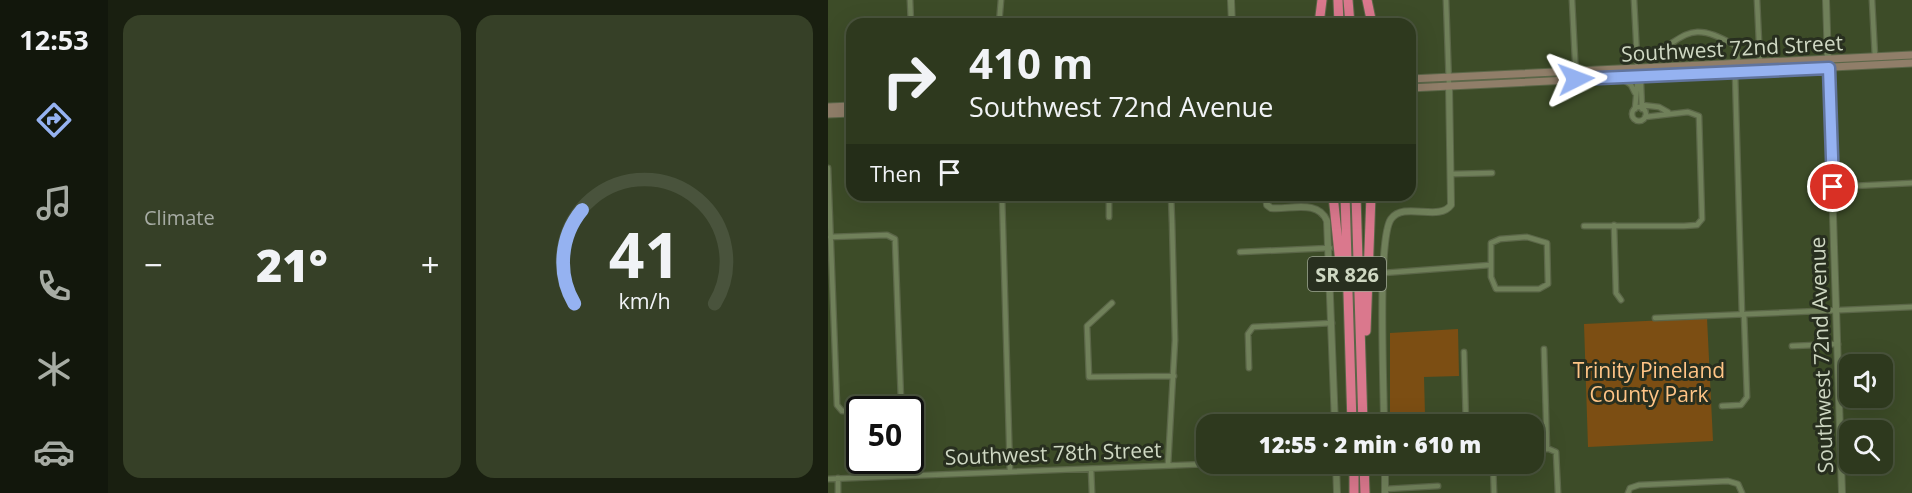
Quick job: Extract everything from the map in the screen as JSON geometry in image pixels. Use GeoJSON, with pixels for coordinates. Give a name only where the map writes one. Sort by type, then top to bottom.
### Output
{"type":"FeatureCollection","features":[{"type":"Feature","properties":{"kind":"highway"},"geometry":{"type":"LineString","coordinates":[[1320,18],[1322,0]]}},
{"type":"Feature","properties":{"kind":"highway"},"geometry":{"type":"LineString","coordinates":[[1338,0],[1339,18]]}},
{"type":"Feature","properties":{"kind":"highway"},"geometry":{"type":"LineString","coordinates":[[1348,0],[1350,18]]}},
{"type":"Feature","properties":{"kind":"highway"},"geometry":{"type":"LineString","coordinates":[[1366,0],[1370,18]]}},
{"type":"Feature","properties":{"kind":"highway"},"geometry":{"type":"LineString","coordinates":[[1334,201],[1340,243],[1345,332],[1349,352]]}},
{"type":"Feature","properties":{"kind":"highway","name":"SR 826"},"geometry":{"type":"LineString","coordinates":[[1345,201],[1352,414]]}},
{"type":"Feature","properties":{"kind":"highway","name":"SR 826"},"geometry":{"type":"LineString","coordinates":[[1356,201],[1363,414]]}},
{"type":"Feature","properties":{"kind":"highway"},"geometry":{"type":"LineString","coordinates":[[1361,350],[1365,344],[1371,201]]}},
{"type":"Feature","properties":{"kind":"highway"},"geometry":{"type":"LineString","coordinates":[[1354,474],[1354,493]]}},
{"type":"Feature","properties":{"kind":"highway"},"geometry":{"type":"LineString","coordinates":[[1364,474],[1365,493]]}},
{"type":"Feature","properties":{"kind":"main road","name":"Southwest 72nd Street"},"geometry":{"type":"LineString","coordinates":[[1416,87],[1449,82],[1520,78],[1731,72],[1912,55]]}},
{"type":"Feature","properties":{"kind":"main road","name":"Southwest 72nd Street"},"geometry":{"type":"LineString","coordinates":[[1576,76],[1620,77],[1638,73],[1760,63],[1912,63]]}},
{"type":"Feature","properties":{"kind":"main road"},"geometry":{"type":"LineString","coordinates":[[1731,72],[1738,64]]}},
{"type":"Feature","properties":{"kind":"main road","name":"Southwest 72nd Street"},"geometry":{"type":"LineString","coordinates":[[1416,79],[1449,82]]}},
{"type":"Feature","properties":{"kind":"main road"},"geometry":{"type":"LineString","coordinates":[[828,107],[846,106]]}},
{"type":"Feature","properties":{"kind":"main road"},"geometry":{"type":"LineString","coordinates":[[828,114],[846,113]]}},
{"type":"Feature","properties":{"kind":"street"},"geometry":{"type":"LineString","coordinates":[[910,0],[911,18]]}},
{"type":"Feature","properties":{"kind":"street"},"geometry":{"type":"LineString","coordinates":[[1000,18],[1001,0]]}},
{"type":"Feature","properties":{"kind":"street"},"geometry":{"type":"LineString","coordinates":[[1231,0],[1232,18]]}},
{"type":"Feature","properties":{"kind":"street"},"geometry":{"type":"LineString","coordinates":[[1384,414],[1383,273],[1388,227],[1393,216],[1403,212],[1446,210],[1452,203],[1446,0]]}},
{"type":"Feature","properties":{"kind":"street"},"geometry":{"type":"LineString","coordinates":[[1572,0],[1576,76]]}},
{"type":"Feature","properties":{"kind":"street"},"geometry":{"type":"LineString","coordinates":[[1584,226],[1684,226],[1697,225],[1702,219],[1699,118],[1693,112],[1668,112],[1645,117],[1640,121],[1635,120],[1632,113],[1635,109],[1638,73],[1635,0]]}},
{"type":"Feature","properties":{"kind":"street"},"geometry":{"type":"LineString","coordinates":[[1757,0],[1760,63]]}},
{"type":"Feature","properties":{"kind":"street","name":"Southwest 72nd Avenue"},"geometry":{"type":"LineString","coordinates":[[1826,0],[1842,493]]}},
{"type":"Feature","properties":{"kind":"street"},"geometry":{"type":"LineString","coordinates":[[1872,0],[1875,58]]}},
{"type":"Feature","properties":{"kind":"street"},"geometry":{"type":"LineString","coordinates":[[1637,54],[1656,51],[1690,32],[1701,30],[1735,46],[1738,64]]}},
{"type":"Feature","properties":{"kind":"street"},"geometry":{"type":"LineString","coordinates":[[1722,406],[1738,405],[1746,401],[1731,72]]}},
{"type":"Feature","properties":{"kind":"street"},"geometry":{"type":"LineString","coordinates":[[1638,73],[1645,117]]}},
{"type":"Feature","properties":{"kind":"street"},"geometry":{"type":"LineString","coordinates":[[1620,77],[1630,84],[1636,95]]}},
{"type":"Feature","properties":{"kind":"street"},"geometry":{"type":"LineString","coordinates":[[1635,109],[1660,107],[1668,112]]}},
{"type":"Feature","properties":{"kind":"street"},"geometry":{"type":"LineString","coordinates":[[1660,107],[1660,114]]}},
{"type":"Feature","properties":{"kind":"street"},"geometry":{"type":"LineString","coordinates":[[828,168],[839,410],[846,410]]}},
{"type":"Feature","properties":{"kind":"street"},"geometry":{"type":"LineString","coordinates":[[1452,174],[1492,173]]}},
{"type":"Feature","properties":{"kind":"street"},"geometry":{"type":"LineString","coordinates":[[1833,187],[1912,183]]}},
{"type":"Feature","properties":{"kind":"street"},"geometry":{"type":"LineString","coordinates":[[1002,201],[1010,472]]}},
{"type":"Feature","properties":{"kind":"street"},"geometry":{"type":"LineString","coordinates":[[1108,201],[1109,217]]}},
{"type":"Feature","properties":{"kind":"street"},"geometry":{"type":"LineString","coordinates":[[1168,465],[1174,376],[1171,201]]}},
{"type":"Feature","properties":{"kind":"street"},"geometry":{"type":"LineString","coordinates":[[1268,201],[1269,207],[1316,209],[1327,220],[1330,248],[1335,414]]}},
{"type":"Feature","properties":{"kind":"street"},"geometry":{"type":"LineString","coordinates":[[1614,225],[1616,293],[1621,300]]}},
{"type":"Feature","properties":{"kind":"street"},"geometry":{"type":"LineString","coordinates":[[830,237],[894,237],[900,396]]}},
{"type":"Feature","properties":{"kind":"street"},"geometry":{"type":"LineString","coordinates":[[1530,237],[1545,240],[1549,250],[1548,284],[1539,289],[1497,289],[1492,282],[1490,265],[1490,247],[1496,240],[1530,237]]}},
{"type":"Feature","properties":{"kind":"street"},"geometry":{"type":"LineString","coordinates":[[1240,252],[1330,248]]}},
{"type":"Feature","properties":{"kind":"street"},"geometry":{"type":"LineString","coordinates":[[1383,273],[1490,265]]}},
{"type":"Feature","properties":{"kind":"street"},"geometry":{"type":"LineString","coordinates":[[1112,303],[1087,326],[1089,377],[1174,376]]}},
{"type":"Feature","properties":{"kind":"street"},"geometry":{"type":"LineString","coordinates":[[1655,318],[1912,307]]}},
{"type":"Feature","properties":{"kind":"street"},"geometry":{"type":"LineString","coordinates":[[1249,368],[1250,329],[1259,325],[1332,323]]}},
{"type":"Feature","properties":{"kind":"street"},"geometry":{"type":"LineString","coordinates":[[1792,346],[1838,344]]}},
{"type":"Feature","properties":{"kind":"street"},"geometry":{"type":"LineString","coordinates":[[1544,349],[1547,449],[1555,450],[1558,493]]}},
{"type":"Feature","properties":{"kind":"street"},"geometry":{"type":"LineString","coordinates":[[1464,352],[1466,414]]}},
{"type":"Feature","properties":{"kind":"street","name":"Southwest 78th Street"},"geometry":{"type":"LineString","coordinates":[[828,479],[1196,464]]}},
{"type":"Feature","properties":{"kind":"street"},"geometry":{"type":"LineString","coordinates":[[1091,469],[1092,493]]}},
{"type":"Feature","properties":{"kind":"street"},"geometry":{"type":"LineString","coordinates":[[1336,474],[1337,493]]}},
{"type":"Feature","properties":{"kind":"street"},"geometry":{"type":"LineString","coordinates":[[1385,474],[1385,491],[1438,486]]}},
{"type":"Feature","properties":{"kind":"street"},"geometry":{"type":"LineString","coordinates":[[1493,474],[1494,493]]}},
{"type":"Feature","properties":{"kind":"street"},"geometry":{"type":"LineString","coordinates":[[838,478],[838,493]]}},
{"type":"Feature","properties":{"kind":"street"},"geometry":{"type":"LineString","coordinates":[[1629,491],[1642,485],[1737,483],[1742,493]]}},
{"type":"Feature","properties":{"kind":"green space","name":"Trinity Pineland County Park"},"geometry":{"type":"Polygon","coordinates":[[[1707,318],[1713,441],[1588,447],[1584,324],[1707,318]]]}},
{"type":"Feature","properties":{"kind":"green space"},"geometry":{"type":"Polygon","coordinates":[[[1458,329],[1459,376],[1424,377],[1425,414],[1390,414],[1390,333],[1458,329]]]}},
{"type":"Feature","properties":{"kind":"route"},"geometry":{"type":"LineString","coordinates":[[1576,79],[1829,68],[1833,187]]}}]}
